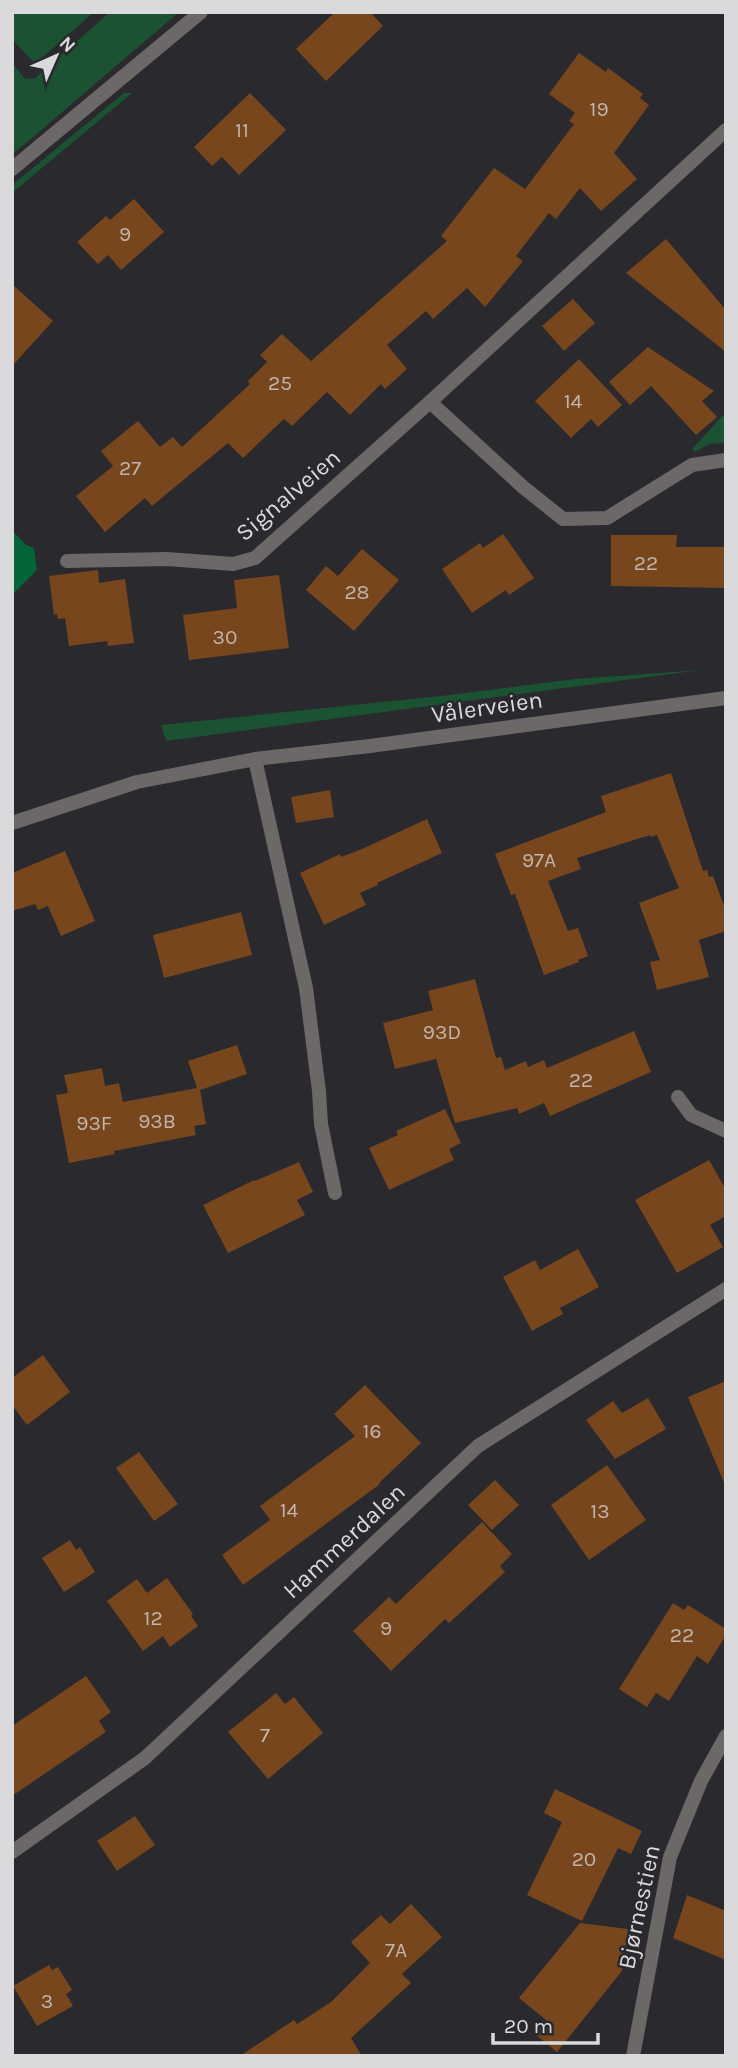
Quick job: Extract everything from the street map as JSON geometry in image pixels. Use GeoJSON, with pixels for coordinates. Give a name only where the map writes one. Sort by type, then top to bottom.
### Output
{"type":"FeatureCollection","features":[{"type":"Feature","properties":{"kind":"street"},"geometry":{"type":"LineString","coordinates":[[12,169],[201,12]]}},
{"type":"Feature","properties":{"kind":"street","name":"Signalveien"},"geometry":{"type":"LineString","coordinates":[[67,561],[155,558],[233,564],[255,558],[430,402],[726,130]]}},
{"type":"Feature","properties":{"kind":"street"},"geometry":{"type":"LineString","coordinates":[[430,402],[523,487],[563,519],[607,519],[692,465],[726,460]]}},
{"type":"Feature","properties":{"kind":"street","name":"Vålerveien"},"geometry":{"type":"LineString","coordinates":[[12,823],[137,782],[255,759],[726,698]]}},
{"type":"Feature","properties":{"kind":"street"},"geometry":{"type":"LineString","coordinates":[[255,759],[306,988],[321,1124],[335,1193]]}},
{"type":"Feature","properties":{"kind":"street"},"geometry":{"type":"LineString","coordinates":[[678,1097],[691,1115],[726,1131]]}},
{"type":"Feature","properties":{"kind":"street","name":"Hammerdalen"},"geometry":{"type":"LineString","coordinates":[[12,1852],[145,1758],[478,1446],[726,1289]]}},
{"type":"Feature","properties":{"kind":"street","name":"Bjørnestien"},"geometry":{"type":"LineString","coordinates":[[633,2056],[670,1857],[701,1781],[726,1736]]}},
{"type":"Feature","properties":{"kind":"green space"},"geometry":{"type":"Polygon","coordinates":[[[12,12],[94,12],[35,64],[12,39],[12,12]]]}},
{"type":"Feature","properties":{"kind":"green space"},"geometry":{"type":"Polygon","coordinates":[[[110,12],[179,12],[12,155],[12,62],[24,78],[34,79],[110,12]]]}},
{"type":"Feature","properties":{"kind":"green space"},"geometry":{"type":"Polygon","coordinates":[[[124,93],[132,93],[12,193],[12,185],[124,93]]]}},
{"type":"Feature","properties":{"kind":"green space"},"geometry":{"type":"Polygon","coordinates":[[[726,412],[726,443],[710,444],[695,452],[692,449],[726,412]]]}},
{"type":"Feature","properties":{"kind":"green space"},"geometry":{"type":"Polygon","coordinates":[[[12,530],[26,545],[34,548],[37,570],[12,595],[12,530]]]}},
{"type":"Feature","properties":{"kind":"green space"},"geometry":{"type":"Polygon","coordinates":[[[701,670],[166,741],[161,725],[575,679],[701,670]]]}},
{"type":"Feature","properties":{"kind":"building"},"geometry":{"type":"Polygon","coordinates":[[[335,12],[370,12],[383,26],[326,81],[296,49],[335,12]]]}},
{"type":"Feature","properties":{"kind":"building"},"geometry":{"type":"Polygon","coordinates":[[[579,53],[606,72],[608,68],[643,94],[640,98],[649,105],[614,153],[637,179],[601,211],[580,188],[556,219],[549,213],[516,256],[523,261],[485,307],[467,288],[433,319],[426,311],[387,345],[407,369],[385,389],[381,384],[350,415],[327,392],[292,426],[284,419],[243,458],[228,443],[152,506],[145,498],[105,532],[76,496],[113,466],[101,451],[138,421],[160,447],[173,437],[182,447],[250,384],[248,381],[267,362],[260,355],[282,334],[311,361],[447,241],[441,236],[494,168],[525,189],[574,124],[569,121],[575,113],[549,94],[579,53]]]}},
{"type":"Feature","properties":{"kind":"building"},"geometry":{"type":"Polygon","coordinates":[[[250,93],[286,130],[239,175],[222,157],[212,166],[194,147],[250,93]]]}},
{"type":"Feature","properties":{"kind":"building"},"geometry":{"type":"Polygon","coordinates":[[[134,199],[164,232],[121,270],[108,255],[98,264],[77,242],[106,216],[110,220],[134,199]]]}},
{"type":"Feature","properties":{"kind":"building"},"geometry":{"type":"Polygon","coordinates":[[[666,239],[726,310],[726,352],[626,273],[666,239]]]}},
{"type":"Feature","properties":{"kind":"building"},"geometry":{"type":"Polygon","coordinates":[[[12,284],[53,321],[12,366],[12,284]]]}},
{"type":"Feature","properties":{"kind":"building"},"geometry":{"type":"Polygon","coordinates":[[[573,299],[595,323],[564,351],[542,326],[573,299]]]}},
{"type":"Feature","properties":{"kind":"building"},"geometry":{"type":"Polygon","coordinates":[[[648,347],[714,391],[702,401],[717,417],[696,435],[651,386],[630,405],[609,382],[648,347]]]}},
{"type":"Feature","properties":{"kind":"building"},"geometry":{"type":"Polygon","coordinates":[[[579,359],[622,405],[598,427],[591,419],[571,438],[535,401],[579,359]]]}},
{"type":"Feature","properties":{"kind":"building"},"geometry":{"type":"Polygon","coordinates":[[[503,534],[534,578],[509,595],[506,590],[472,613],[442,569],[480,543],[483,548],[503,534]]]}},
{"type":"Feature","properties":{"kind":"building"},"geometry":{"type":"Polygon","coordinates":[[[611,535],[677,535],[676,547],[726,547],[726,588],[611,586],[611,535]]]}},
{"type":"Feature","properties":{"kind":"building"},"geometry":{"type":"Polygon","coordinates":[[[362,549],[399,580],[354,631],[306,590],[326,566],[338,576],[362,549]]]}},
{"type":"Feature","properties":{"kind":"building"},"geometry":{"type":"Polygon","coordinates":[[[98,570],[99,583],[125,579],[134,643],[108,646],[107,641],[69,646],[65,618],[58,619],[57,614],[54,615],[49,576],[98,570]]]}},
{"type":"Feature","properties":{"kind":"building"},"geometry":{"type":"Polygon","coordinates":[[[279,575],[289,648],[189,660],[183,615],[237,608],[234,580],[279,575]]]}},
{"type":"Feature","properties":{"kind":"building"},"geometry":{"type":"Polygon","coordinates":[[[671,773],[703,871],[707,870],[709,877],[713,876],[726,911],[726,931],[699,940],[709,977],[657,990],[650,962],[660,960],[639,903],[679,888],[657,835],[577,858],[581,869],[548,881],[568,931],[578,928],[588,956],[544,975],[515,894],[511,895],[495,854],[606,812],[601,796],[671,773]]]}},
{"type":"Feature","properties":{"kind":"building"},"geometry":{"type":"Polygon","coordinates":[[[330,790],[334,817],[296,823],[291,797],[330,790]]]}},
{"type":"Feature","properties":{"kind":"building"},"geometry":{"type":"Polygon","coordinates":[[[427,819],[442,853],[360,893],[366,905],[324,925],[300,873],[340,854],[341,857],[362,849],[427,819]]]}},
{"type":"Feature","properties":{"kind":"building"},"geometry":{"type":"Polygon","coordinates":[[[65,851],[95,921],[61,936],[48,906],[38,910],[35,904],[12,911],[12,873],[65,851]]]}},
{"type":"Feature","properties":{"kind":"building"},"geometry":{"type":"Polygon","coordinates":[[[241,912],[252,955],[164,978],[153,935],[241,912]]]}},
{"type":"Feature","properties":{"kind":"building"},"geometry":{"type":"Polygon","coordinates":[[[475,979],[496,1058],[501,1057],[505,1070],[526,1061],[528,1067],[544,1060],[547,1068],[634,1031],[651,1072],[550,1116],[544,1103],[519,1114],[517,1108],[455,1123],[436,1059],[395,1069],[383,1023],[433,1010],[428,991],[475,979]]]}},
{"type":"Feature","properties":{"kind":"building"},"geometry":{"type":"Polygon","coordinates":[[[237,1045],[247,1074],[200,1090],[206,1124],[194,1126],[196,1135],[69,1163],[56,1095],[68,1093],[64,1075],[102,1068],[105,1086],[119,1083],[123,1102],[197,1088],[188,1061],[237,1045]]]}},
{"type":"Feature","properties":{"kind":"building"},"geometry":{"type":"Polygon","coordinates":[[[445,1109],[461,1143],[449,1149],[454,1160],[389,1190],[369,1148],[398,1135],[396,1131],[445,1109]]]}},
{"type":"Feature","properties":{"kind":"building"},"geometry":{"type":"Polygon","coordinates":[[[709,1160],[726,1190],[726,1216],[710,1225],[723,1247],[677,1273],[635,1200],[709,1160]]]}},
{"type":"Feature","properties":{"kind":"building"},"geometry":{"type":"Polygon","coordinates":[[[299,1162],[313,1192],[297,1200],[305,1215],[228,1253],[203,1205],[299,1162]]]}},
{"type":"Feature","properties":{"kind":"building"},"geometry":{"type":"Polygon","coordinates":[[[578,1249],[599,1287],[560,1308],[563,1314],[532,1331],[503,1277],[535,1260],[540,1270],[578,1249]]]}},
{"type":"Feature","properties":{"kind":"building"},"geometry":{"type":"Polygon","coordinates":[[[43,1355],[70,1392],[27,1425],[12,1405],[12,1378],[43,1355]]]}},
{"type":"Feature","properties":{"kind":"building"},"geometry":{"type":"Polygon","coordinates":[[[726,1381],[726,1485],[725,1485],[688,1397],[726,1381]]]}},
{"type":"Feature","properties":{"kind":"building"},"geometry":{"type":"Polygon","coordinates":[[[365,1385],[421,1443],[380,1484],[243,1585],[222,1555],[270,1520],[260,1506],[355,1436],[334,1414],[365,1385]]]}},
{"type":"Feature","properties":{"kind":"building"},"geometry":{"type":"Polygon","coordinates":[[[648,1398],[666,1429],[615,1459],[586,1420],[613,1401],[622,1413],[648,1398]]]}},
{"type":"Feature","properties":{"kind":"building"},"geometry":{"type":"Polygon","coordinates":[[[139,1452],[178,1504],[154,1521],[116,1468],[139,1452]]]}},
{"type":"Feature","properties":{"kind":"building"},"geometry":{"type":"Polygon","coordinates":[[[607,1465],[646,1520],[589,1560],[551,1505],[607,1465]]]}},
{"type":"Feature","properties":{"kind":"building"},"geometry":{"type":"Polygon","coordinates":[[[495,1480],[519,1505],[492,1530],[468,1505],[495,1480]]]}},
{"type":"Feature","properties":{"kind":"building"},"geometry":{"type":"Polygon","coordinates":[[[482,1522],[512,1554],[500,1566],[505,1572],[449,1623],[445,1619],[391,1671],[353,1631],[389,1597],[396,1604],[482,1522]]]}},
{"type":"Feature","properties":{"kind":"building"},"geometry":{"type":"Polygon","coordinates":[[[70,1540],[76,1550],[80,1547],[95,1572],[64,1592],[42,1558],[70,1540]]]}},
{"type":"Feature","properties":{"kind":"building"},"geometry":{"type":"Polygon","coordinates":[[[167,1578],[193,1614],[191,1616],[198,1626],[170,1647],[163,1636],[143,1651],[107,1601],[137,1579],[147,1593],[167,1578]]]}},
{"type":"Feature","properties":{"kind":"building"},"geometry":{"type":"Polygon","coordinates":[[[673,1603],[684,1610],[688,1605],[726,1629],[726,1635],[708,1664],[697,1656],[669,1701],[656,1693],[647,1707],[619,1689],[673,1603]]]}},
{"type":"Feature","properties":{"kind":"building"},"geometry":{"type":"Polygon","coordinates":[[[86,1676],[111,1712],[99,1721],[106,1732],[12,1796],[12,1726],[86,1676]]]}},
{"type":"Feature","properties":{"kind":"building"},"geometry":{"type":"Polygon","coordinates":[[[276,1693],[285,1704],[294,1697],[323,1733],[268,1779],[228,1732],[276,1693]]]}},
{"type":"Feature","properties":{"kind":"building"},"geometry":{"type":"Polygon","coordinates":[[[555,1789],[642,1831],[631,1854],[618,1848],[582,1921],[527,1895],[562,1822],[544,1813],[555,1789]]]}},
{"type":"Feature","properties":{"kind":"building"},"geometry":{"type":"Polygon","coordinates":[[[135,1816],[155,1845],[117,1871],[97,1841],[135,1816]]]}},
{"type":"Feature","properties":{"kind":"building"},"geometry":{"type":"Polygon","coordinates":[[[687,1895],[726,1911],[726,1960],[673,1938],[687,1895]]]}},
{"type":"Feature","properties":{"kind":"building"},"geometry":{"type":"Polygon","coordinates":[[[411,1904],[442,1937],[402,1974],[411,1983],[351,2038],[362,2056],[240,2056],[294,2020],[297,2024],[331,2002],[370,1963],[351,1942],[381,1915],[390,1924],[411,1904]]]}},
{"type":"Feature","properties":{"kind":"building"},"geometry":{"type":"Polygon","coordinates":[[[580,1923],[628,1929],[622,1971],[557,2052],[535,2034],[546,2020],[519,1998],[580,1923]]]}},
{"type":"Feature","properties":{"kind":"building"},"geometry":{"type":"Polygon","coordinates":[[[49,1965],[52,1970],[58,1967],[72,1990],[66,1994],[73,2006],[37,2026],[13,1986],[49,1965]]]}}]}
